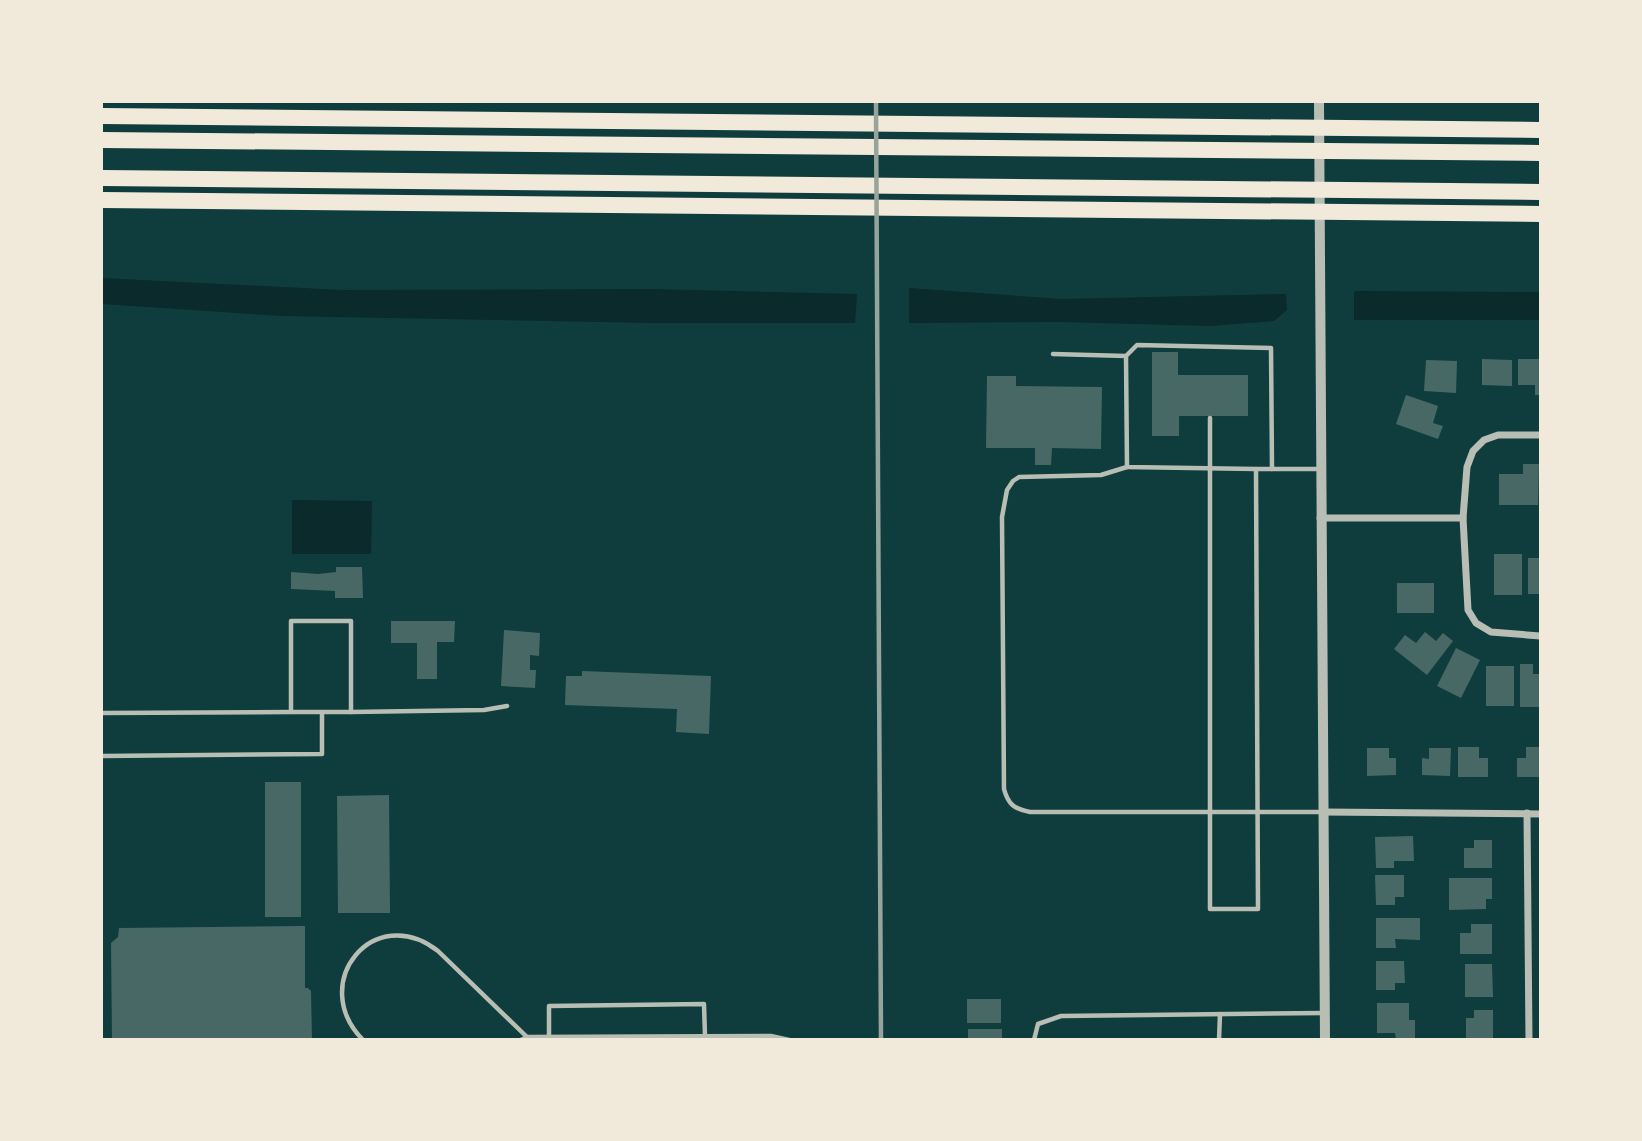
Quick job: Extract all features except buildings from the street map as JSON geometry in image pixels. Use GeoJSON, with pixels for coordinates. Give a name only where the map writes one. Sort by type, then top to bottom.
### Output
{"type":"FeatureCollection","features":[{"type":"Feature","properties":{"kind":"highway"},"geometry":{"type":"LineString","coordinates":[[102,116],[1541,130]]}},
{"type":"Feature","properties":{"kind":"highway"},"geometry":{"type":"LineString","coordinates":[[102,140],[1541,153]]}},
{"type":"Feature","properties":{"kind":"highway"},"geometry":{"type":"LineString","coordinates":[[102,178],[1541,191]]}},
{"type":"Feature","properties":{"kind":"highway"},"geometry":{"type":"LineString","coordinates":[[102,200],[1541,214]]}},
{"type":"Feature","properties":{"kind":"street"},"geometry":{"type":"LineString","coordinates":[[1320,102],[1320,518],[1325,1040]]}},
{"type":"Feature","properties":{"kind":"street"},"geometry":{"type":"LineString","coordinates":[[1541,435],[1498,435],[1483,440],[1473,451],[1467,467],[1464,518],[1468,610],[1476,623],[1491,632],[1541,636]]}},
{"type":"Feature","properties":{"kind":"street"},"geometry":{"type":"LineString","coordinates":[[1320,518],[1464,518]]}},
{"type":"Feature","properties":{"kind":"street"},"geometry":{"type":"LineString","coordinates":[[1323,812],[1541,814]]}},
{"type":"Feature","properties":{"kind":"street"},"geometry":{"type":"LineString","coordinates":[[1527,813],[1528,1040]]}},
{"type":"Feature","properties":{"kind":"lane"},"geometry":{"type":"LineString","coordinates":[[1127,467],[1126,356],[1137,345],[1270,348],[1272,470]]}},
{"type":"Feature","properties":{"kind":"lane"},"geometry":{"type":"LineString","coordinates":[[1052,354],[1126,356]]}},
{"type":"Feature","properties":{"kind":"lane"},"geometry":{"type":"LineString","coordinates":[[1210,418],[1210,909],[1258,909],[1256,470]]}},
{"type":"Feature","properties":{"kind":"lane"},"geometry":{"type":"LineString","coordinates":[[1320,469],[1127,467],[1101,475],[1019,477],[1007,490],[1002,534],[1004,789],[1010,804],[1018,810],[1030,812],[1323,812]]}},
{"type":"Feature","properties":{"kind":"lane"},"geometry":{"type":"LineString","coordinates":[[291,712],[291,621],[351,621],[351,712]]}},
{"type":"Feature","properties":{"kind":"lane"},"geometry":{"type":"LineString","coordinates":[[102,713],[321,713],[484,710],[507,706]]}},
{"type":"Feature","properties":{"kind":"lane"},"geometry":{"type":"LineString","coordinates":[[102,756],[322,754],[321,713]]}},
{"type":"Feature","properties":{"kind":"lane"},"geometry":{"type":"LineString","coordinates":[[363,1040],[350,1026],[342,1006],[343,979],[356,954],[369,942],[381,937],[398,936],[424,940],[438,951],[524,1038],[771,1036],[789,1040]]}},
{"type":"Feature","properties":{"kind":"lane"},"geometry":{"type":"LineString","coordinates":[[549,1037],[549,1006],[704,1004],[705,1036]]}},
{"type":"Feature","properties":{"kind":"lane"},"geometry":{"type":"LineString","coordinates":[[1034,1040],[1038,1024],[1061,1016],[1325,1013]]}},
{"type":"Feature","properties":{"kind":"lane"},"geometry":{"type":"LineString","coordinates":[[1219,1040],[1220,1014]]}},
{"type":"Feature","properties":{"kind":"water"},"geometry":{"type":"Polygon","coordinates":[[[102,278],[343,290],[650,289],[857,294],[855,323],[651,323],[282,316],[102,304],[102,278]]]}},
{"type":"Feature","properties":{"kind":"water"},"geometry":{"type":"Polygon","coordinates":[[[909,288],[1062,299],[1286,294],[1287,310],[1274,321],[1210,326],[1060,322],[909,323],[909,288]]]}},
{"type":"Feature","properties":{"kind":"water"},"geometry":{"type":"Polygon","coordinates":[[[1354,291],[1540,292],[1540,320],[1354,320],[1354,291]]]}},
{"type":"Feature","properties":{"kind":"water"},"geometry":{"type":"Polygon","coordinates":[[[292,500],[372,501],[371,554],[292,554],[292,500]]]}},
{"type":"Feature","properties":{"kind":"railway"},"geometry":{"type":"LineString","coordinates":[[876,102],[881,1040]]}}]}
